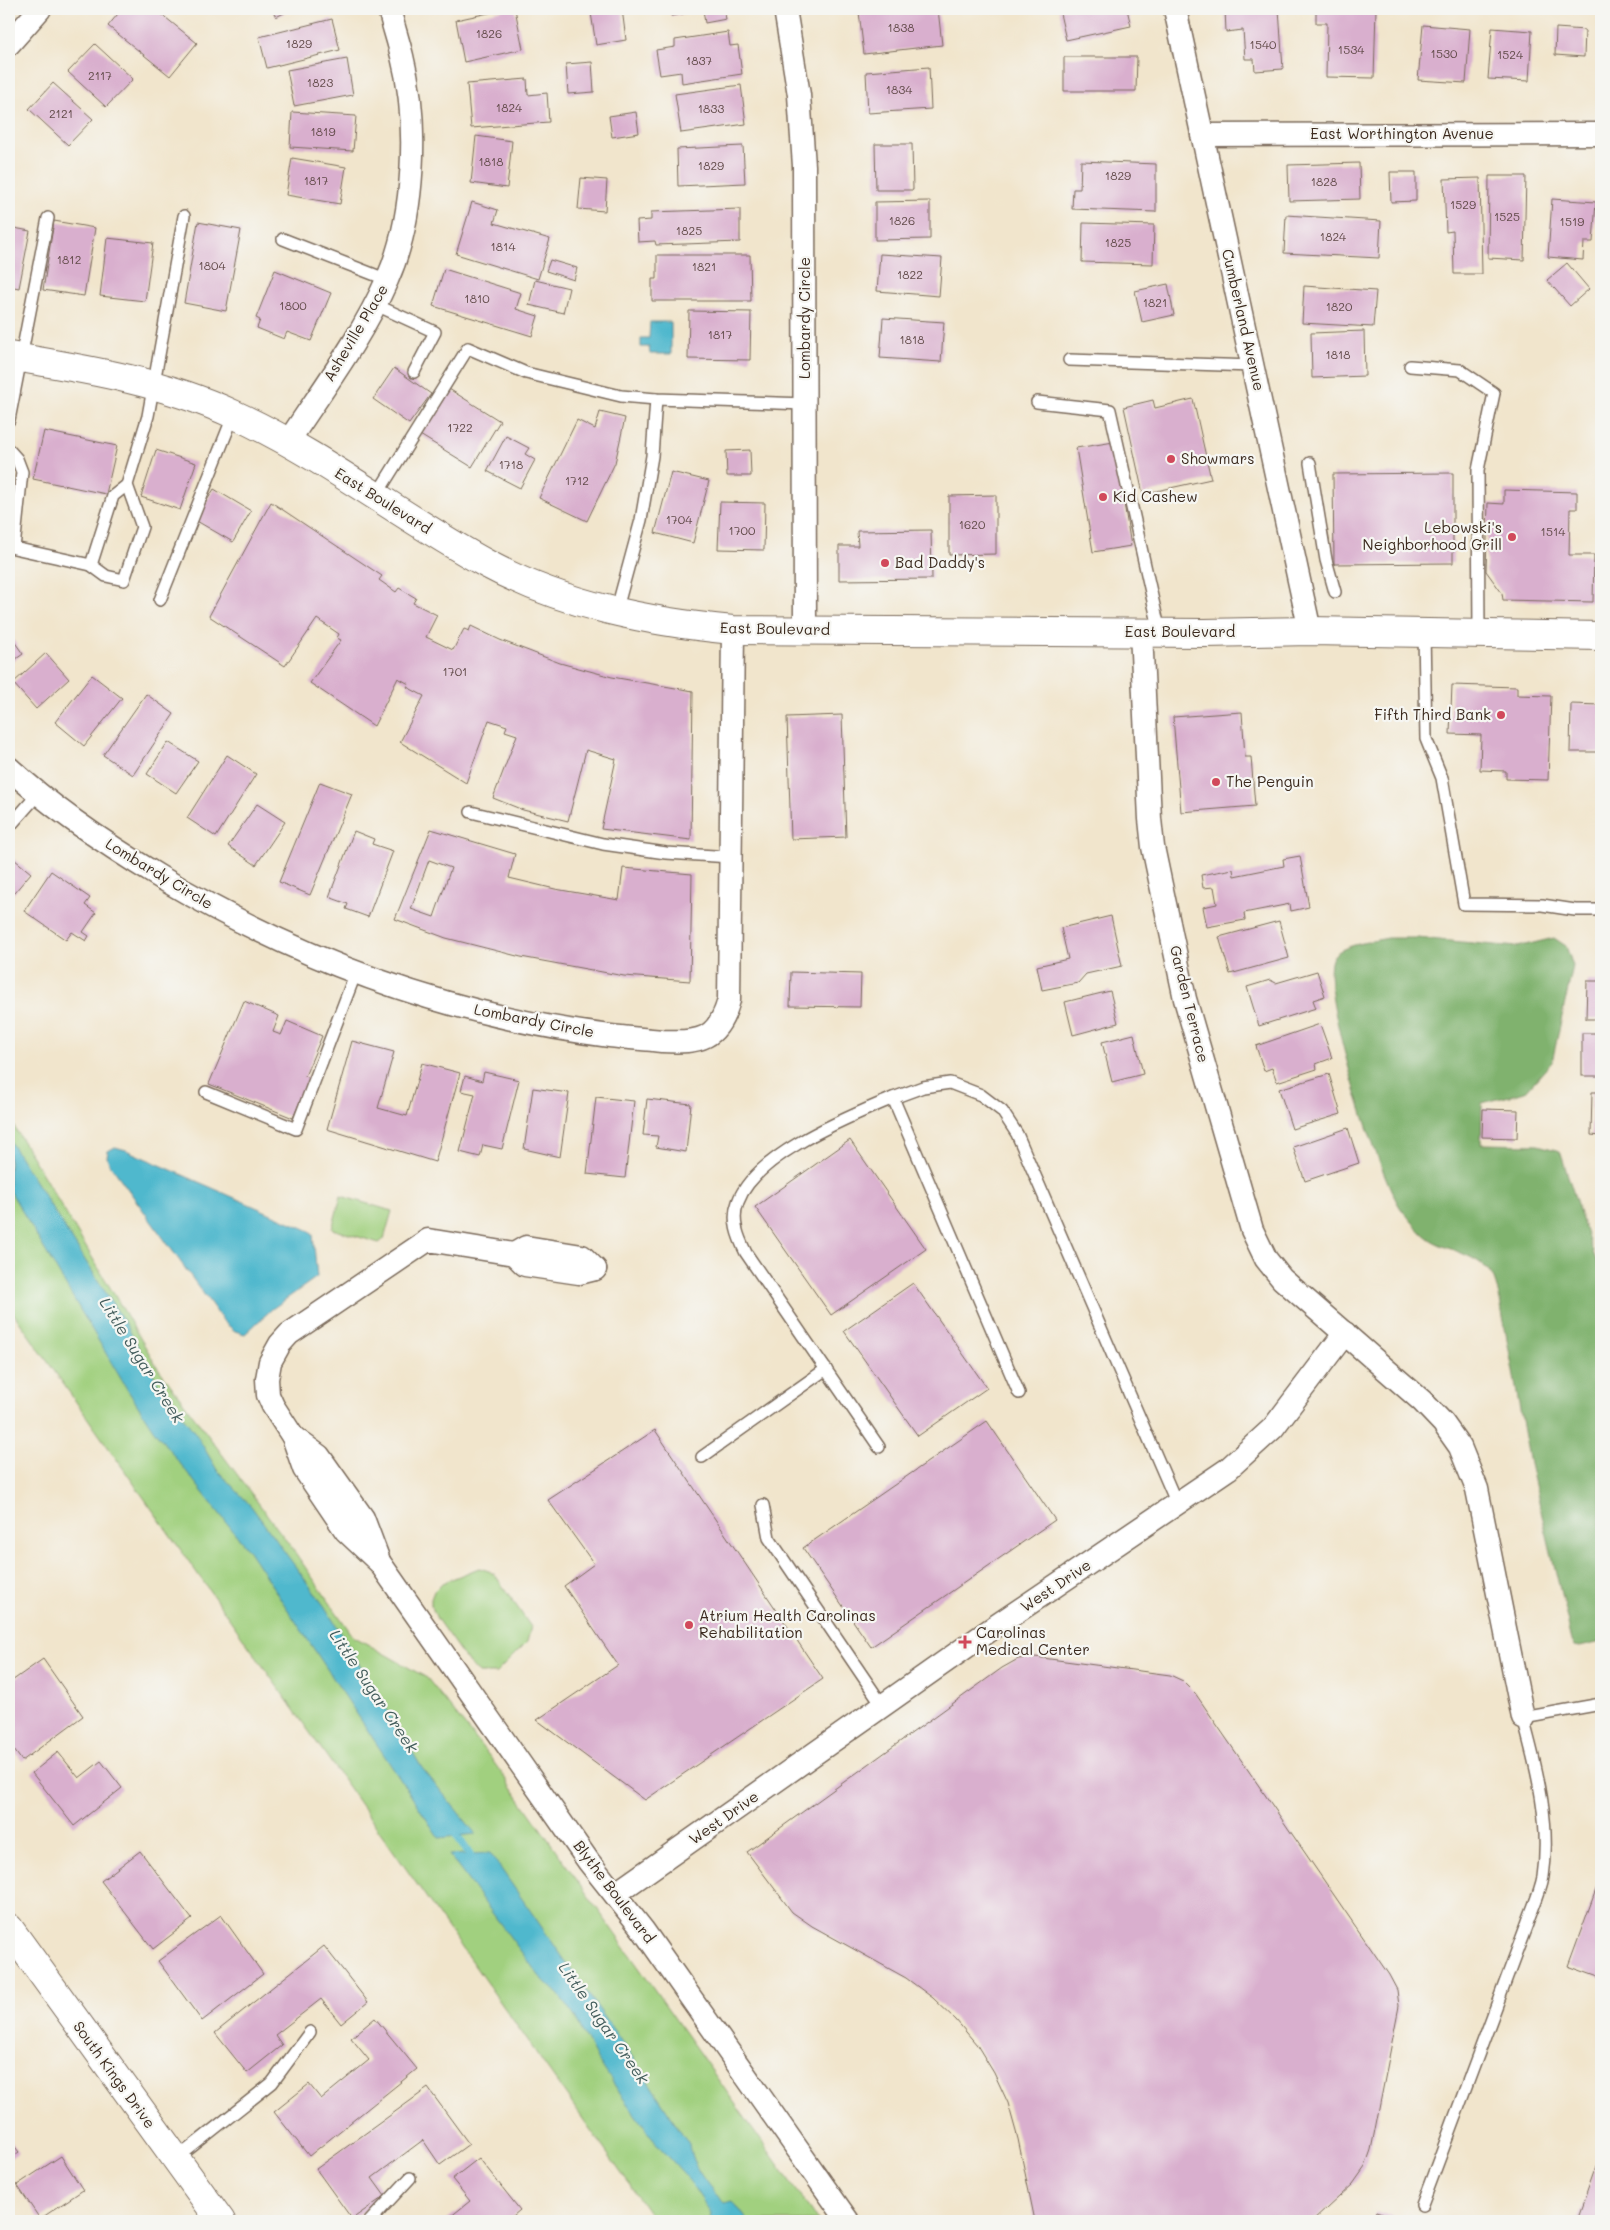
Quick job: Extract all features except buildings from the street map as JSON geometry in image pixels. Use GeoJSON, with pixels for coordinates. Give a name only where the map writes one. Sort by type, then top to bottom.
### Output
{"type":"FeatureCollection","features":[{"type":"Feature","properties":{"kind":"street"},"geometry":{"type":"LineString","coordinates":[[9,44],[40,9]]}},
{"type":"Feature","properties":{"kind":"street","name":"Asheville Place"},"geometry":{"type":"LineString","coordinates":[[288,442],[358,334],[388,280],[402,232],[412,165],[407,91],[402,57],[389,9]]}},
{"type":"Feature","properties":{"kind":"street","name":"Lombardy Circle"},"geometry":{"type":"LineString","coordinates":[[785,9],[799,95],[804,166],[805,630]]}},
{"type":"Feature","properties":{"kind":"street","name":"Cumberland Avenue"},"geometry":{"type":"LineString","coordinates":[[1174,9],[1310,631]]}},
{"type":"Feature","properties":{"kind":"street","name":"East Worthington Avenue"},"geometry":{"type":"LineString","coordinates":[[1202,136],[1601,134]]}},
{"type":"Feature","properties":{"kind":"street","name":"East Boulevard"},"geometry":{"type":"LineString","coordinates":[[16,357],[122,376],[207,402],[288,442],[489,565],[584,604],[680,625],[733,630],[1310,631],[1601,636]]}},
{"type":"Feature","properties":{"kind":"street","name":"Lombardy Circle"},"geometry":{"type":"LineString","coordinates":[[9,768],[38,793],[125,856],[205,904],[288,944],[356,972],[442,1002],[554,1028],[636,1039],[688,1042],[697,1040],[713,1031],[724,1017],[729,1000],[733,630]]}},
{"type":"Feature","properties":{"kind":"street","name":"Garden Terrace"},"geometry":{"type":"LineString","coordinates":[[1150,632],[1150,819],[1153,847],[1185,999],[1252,1230],[1266,1259],[1282,1279],[1422,1401],[1443,1423],[1460,1447],[1477,1489],[1523,1718]]}},
{"type":"Feature","properties":{"kind":"street","name":"Blythe Boulevard"},"geometry":{"type":"LineString","coordinates":[[514,1254],[428,1240],[289,1334],[280,1344],[270,1362],[267,1380],[268,1394],[273,1406],[293,1436],[304,1469],[346,1531],[380,1563],[513,1754],[643,1930],[848,2221]]}},
{"type":"Feature","properties":{"kind":"street","name":"West Drive"},"geometry":{"type":"LineString","coordinates":[[615,1894],[993,1628],[1228,1469],[1273,1428],[1345,1333]]}},
{"type":"Feature","properties":{"kind":"street","name":"South Kings Drive"},"geometry":{"type":"LineString","coordinates":[[9,1928],[221,2221]]}},
{"type":"Feature","properties":{"kind":"lane"},"geometry":{"type":"LineString","coordinates":[[9,450],[17,459],[22,472],[14,548],[91,565],[106,576],[124,580],[142,527],[128,485],[148,416],[184,216]]}},
{"type":"Feature","properties":{"kind":"lane"},"geometry":{"type":"LineString","coordinates":[[9,420],[16,357],[48,218]]}},
{"type":"Feature","properties":{"kind":"lane"},"geometry":{"type":"LineString","coordinates":[[283,239],[388,280]]}},
{"type":"Feature","properties":{"kind":"lane"},"geometry":{"type":"LineString","coordinates":[[374,304],[435,332],[414,372]]}},
{"type":"Feature","properties":{"kind":"lane"},"geometry":{"type":"LineString","coordinates":[[376,496],[468,348],[535,376],[621,396],[805,404]]}},
{"type":"Feature","properties":{"kind":"lane"},"geometry":{"type":"LineString","coordinates":[[1069,360],[1253,366]]}},
{"type":"Feature","properties":{"kind":"lane"},"geometry":{"type":"LineString","coordinates":[[1410,366],[1460,370],[1494,393],[1478,470],[1479,634]]}},
{"type":"Feature","properties":{"kind":"lane"},"geometry":{"type":"LineString","coordinates":[[616,612],[641,520],[652,456],[656,399]]}},
{"type":"Feature","properties":{"kind":"lane"},"geometry":{"type":"LineString","coordinates":[[1037,402],[1110,410],[1150,632]]}},
{"type":"Feature","properties":{"kind":"lane"},"geometry":{"type":"LineString","coordinates":[[160,600],[234,414]]}},
{"type":"Feature","properties":{"kind":"lane"},"geometry":{"type":"LineString","coordinates":[[1310,463],[1326,560],[1335,592]]}},
{"type":"Feature","properties":{"kind":"lane"},"geometry":{"type":"LineString","coordinates":[[91,565],[113,496],[128,485]]}},
{"type":"Feature","properties":{"kind":"lane"},"geometry":{"type":"LineString","coordinates":[[1424,633],[1426,739],[1442,778],[1464,904],[1542,905],[1575,910],[1601,910]]}},
{"type":"Feature","properties":{"kind":"lane"},"geometry":{"type":"LineString","coordinates":[[9,828],[38,793]]}},
{"type":"Feature","properties":{"kind":"lane"},"geometry":{"type":"LineString","coordinates":[[471,812],[603,844],[666,853],[731,857]]}},
{"type":"Feature","properties":{"kind":"lane"},"geometry":{"type":"LineString","coordinates":[[206,1092],[296,1129],[356,972]]}},
{"type":"Feature","properties":{"kind":"lane"},"geometry":{"type":"LineString","coordinates":[[879,1447],[746,1253],[739,1240],[735,1223],[737,1204],[745,1186],[760,1171],[827,1127],[923,1087],[950,1083],[981,1095],[1002,1111],[1017,1134],[1178,1504]]}},
{"type":"Feature","properties":{"kind":"lane"},"geometry":{"type":"LineString","coordinates":[[894,1098],[1019,1393]]}},
{"type":"Feature","properties":{"kind":"lane"},"geometry":{"type":"LineString","coordinates":[[702,1457],[826,1369]]}},
{"type":"Feature","properties":{"kind":"lane"},"geometry":{"type":"LineString","coordinates":[[763,1505],[769,1538],[883,1706]]}},
{"type":"Feature","properties":{"kind":"lane"},"geometry":{"type":"LineString","coordinates":[[1422,2205],[1527,1924],[1542,1878],[1546,1838],[1534,1757],[1523,1718],[1601,1704]]}},
{"type":"Feature","properties":{"kind":"lane"},"geometry":{"type":"LineString","coordinates":[[176,2159],[272,2083],[310,2032]]}},
{"type":"Feature","properties":{"kind":"lane"},"geometry":{"type":"LineString","coordinates":[[370,2221],[410,2178]]}},
{"type":"Feature","properties":{"kind":"green space"},"geometry":{"type":"Polygon","coordinates":[[[1388,938],[1417,938],[1517,947],[1554,938],[1566,946],[1573,966],[1552,1062],[1525,1092],[1482,1103],[1481,1144],[1538,1145],[1560,1151],[1601,1274],[1601,1642],[1580,1647],[1575,1646],[1572,1640],[1530,1464],[1500,1301],[1494,1279],[1489,1271],[1475,1259],[1427,1237],[1402,1210],[1380,1163],[1353,1084],[1334,1004],[1330,975],[1333,957],[1343,949],[1388,938]]]}},
{"type":"Feature","properties":{"kind":"green space"},"geometry":{"type":"Polygon","coordinates":[[[9,1118],[158,1368],[294,1551],[353,1636],[427,1678],[490,1757],[818,2221],[655,2221],[9,1307],[9,1118]]]}},
{"type":"Feature","properties":{"kind":"green space"},"geometry":{"type":"Polygon","coordinates":[[[341,1196],[392,1211],[384,1239],[379,1243],[332,1229],[341,1196]]]}},
{"type":"Feature","properties":{"kind":"green space"},"geometry":{"type":"Polygon","coordinates":[[[479,1568],[495,1575],[531,1627],[527,1642],[496,1673],[479,1673],[469,1664],[437,1619],[431,1605],[434,1591],[442,1583],[479,1568]]]}},
{"type":"Feature","properties":{"kind":"water"},"geometry":{"type":"Polygon","coordinates":[[[650,322],[671,322],[671,354],[650,354],[649,347],[641,347],[641,338],[649,338],[650,322]]]}},
{"type":"Feature","properties":{"kind":"water"},"geometry":{"type":"Polygon","coordinates":[[[9,1140],[128,1328],[161,1389],[196,1434],[217,1470],[251,1506],[325,1607],[422,1768],[476,1834],[439,1838],[249,1551],[153,1429],[127,1389],[9,1189],[9,1140]]]}},
{"type":"Feature","properties":{"kind":"water"},"geometry":{"type":"Polygon","coordinates":[[[115,1147],[126,1150],[310,1231],[313,1235],[317,1277],[272,1309],[245,1334],[235,1331],[224,1322],[109,1163],[108,1151],[115,1147]]]}},
{"type":"Feature","properties":{"kind":"water"},"geometry":{"type":"Polygon","coordinates":[[[490,1853],[633,2058],[689,2144],[693,2160],[702,2176],[724,2203],[733,2201],[748,2221],[710,2221],[711,2213],[686,2176],[657,2144],[623,2098],[596,2057],[573,2014],[559,1995],[540,1977],[449,1855],[490,1853]]]}},
{"type":"Feature","properties":{"kind":"waterway","name":"Little Sugar Creek"},"geometry":{"type":"LineString","coordinates":[[451,1827],[474,1861]]}},
{"type":"Feature","properties":{"kind":"place","name":"Showmars"},"geometry":{"type":"Point","coordinates":[1171,459]}},
{"type":"Feature","properties":{"kind":"place","name":"Kid Cashew"},"geometry":{"type":"Point","coordinates":[1103,497]}},
{"type":"Feature","properties":{"kind":"place","name":"Lebowski's Neighborhood Grill"},"geometry":{"type":"Point","coordinates":[1512,537]}},
{"type":"Feature","properties":{"kind":"place","name":"Bad Daddy's"},"geometry":{"type":"Point","coordinates":[885,563]}},
{"type":"Feature","properties":{"kind":"place","name":"Fifth Third Bank"},"geometry":{"type":"Point","coordinates":[1501,715]}},
{"type":"Feature","properties":{"kind":"place","name":"The Penguin"},"geometry":{"type":"Point","coordinates":[1216,782]}},
{"type":"Feature","properties":{"kind":"place","name":"Atrium Health Carolinas Rehabilitation"},"geometry":{"type":"Point","coordinates":[689,1625]}},
{"type":"Feature","properties":{"kind":"place","name":"Carolinas Medical Center"},"geometry":{"type":"Point","coordinates":[965,1642]}}]}
